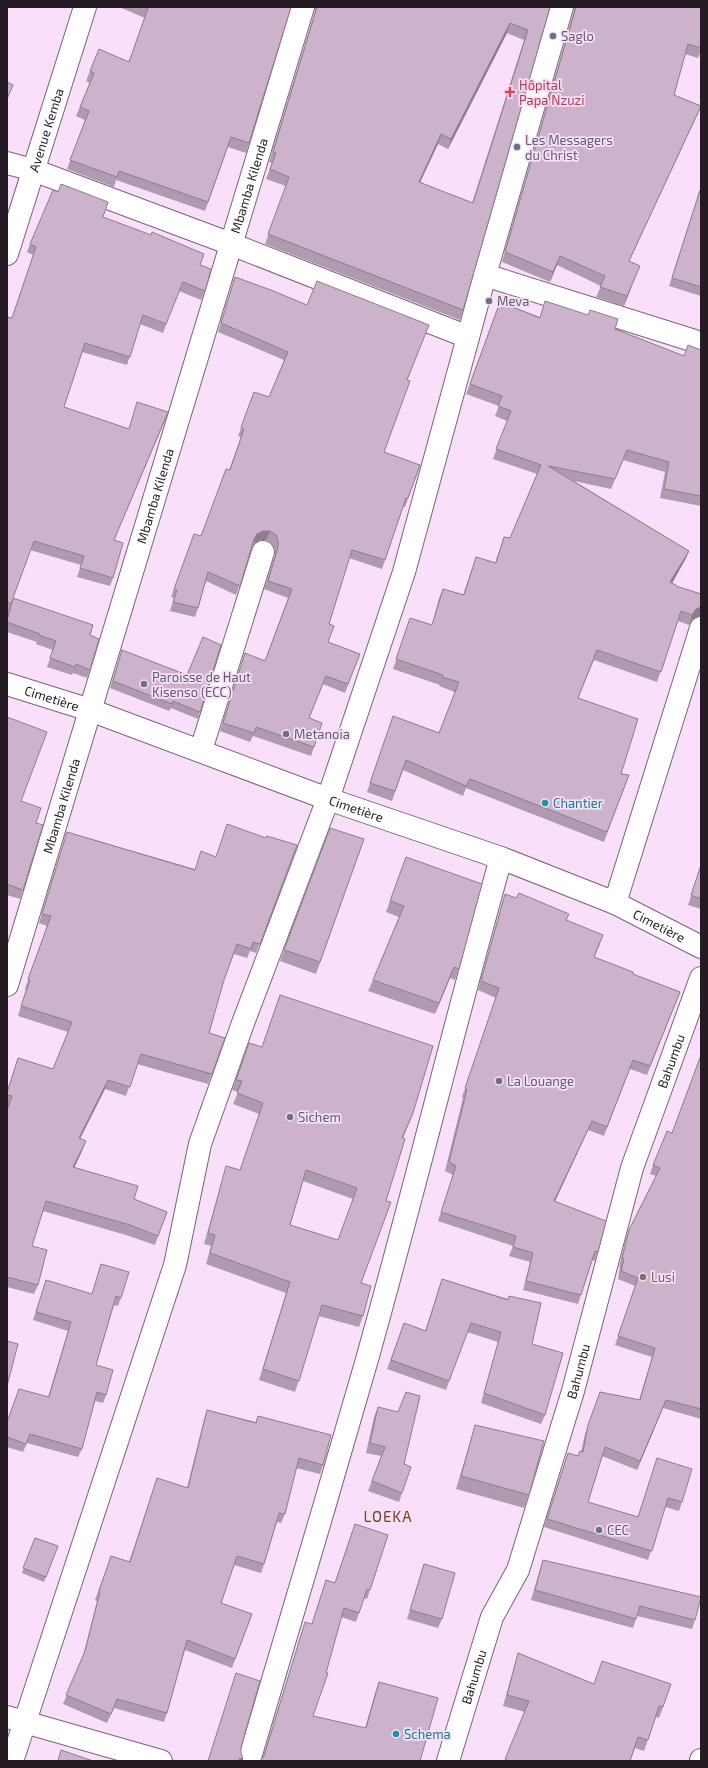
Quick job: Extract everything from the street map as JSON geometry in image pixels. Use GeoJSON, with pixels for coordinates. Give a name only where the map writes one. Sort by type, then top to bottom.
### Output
{"type":"FeatureCollection","features":[{"type":"Feature","properties":{"kind":"street","name":"Avenue Kemba"},"geometry":{"type":"LineString","coordinates":[[7,254],[85,7]]}},
{"type":"Feature","properties":{"kind":"street","name":"Mbamba Kilenda"},"geometry":{"type":"LineString","coordinates":[[7,985],[303,7]]}},
{"type":"Feature","properties":{"kind":"street"},"geometry":{"type":"LineString","coordinates":[[12,1761],[16,1719],[175,1265],[200,1144],[243,1023],[328,799],[404,572],[485,275],[562,7]]}},
{"type":"Feature","properties":{"kind":"street"},"geometry":{"type":"LineString","coordinates":[[7,163],[33,170],[231,244],[468,337]]}},
{"type":"Feature","properties":{"kind":"street"},"geometry":{"type":"LineString","coordinates":[[485,275],[701,343]]}},
{"type":"Feature","properties":{"kind":"street"},"geometry":{"type":"LineString","coordinates":[[201,750],[263,552]]}},
{"type":"Feature","properties":{"kind":"street"},"geometry":{"type":"LineString","coordinates":[[615,904],[701,628]]}},
{"type":"Feature","properties":{"kind":"street","name":"Cimetière"},"geometry":{"type":"LineString","coordinates":[[7,684],[90,710],[201,750],[328,799],[501,858],[615,904],[701,947]]}},
{"type":"Feature","properties":{"kind":"street"},"geometry":{"type":"LineString","coordinates":[[249,1761],[368,1356],[433,1117],[462,998],[501,858]]}},
{"type":"Feature","properties":{"kind":"street","name":"Bahumbu"},"geometry":{"type":"LineString","coordinates":[[448,1761],[492,1617],[518,1570],[573,1391],[632,1168],[701,978]]}},
{"type":"Feature","properties":{"kind":"street"},"geometry":{"type":"LineString","coordinates":[[16,1719],[161,1761]]}},
{"type":"Feature","properties":{"kind":"building"},"geometry":{"type":"Polygon","coordinates":[[[146,7],[291,7],[249,143],[231,137],[208,202],[119,171],[117,177],[70,160],[89,111],[80,107],[94,73],[90,71],[99,49],[129,62],[148,8],[146,7]]]}},
{"type":"Feature","properties":{"kind":"building"},"geometry":{"type":"Polygon","coordinates":[[[317,7],[550,7],[463,310],[268,234],[289,177],[270,169],[276,153],[273,152],[317,7]],[[510,23],[451,139],[441,134],[419,182],[473,203],[528,30],[510,23]]]}},
{"type":"Feature","properties":{"kind":"building"},"geometry":{"type":"Polygon","coordinates":[[[576,7],[701,7],[701,48],[688,44],[674,95],[701,106],[629,261],[640,266],[627,296],[600,287],[605,276],[560,256],[553,272],[505,252],[576,7]]]}},
{"type":"Feature","properties":{"kind":"building"},"geometry":{"type":"Polygon","coordinates":[[[7,82],[13,85],[7,99],[7,82]]]}},
{"type":"Feature","properties":{"kind":"building"},"geometry":{"type":"Polygon","coordinates":[[[61,184],[108,202],[103,217],[151,235],[152,232],[204,254],[200,265],[211,269],[205,291],[183,282],[166,324],[143,315],[130,357],[85,343],[64,407],[129,429],[137,402],[168,412],[114,540],[123,543],[113,578],[80,568],[84,556],[34,541],[13,598],[93,625],[90,635],[99,639],[90,670],[76,664],[75,667],[50,658],[56,641],[7,622],[13,599],[11,604],[7,602],[7,317],[12,318],[36,247],[30,244],[53,190],[58,192],[61,184]]]}},
{"type":"Feature","properties":{"kind":"building"},"geometry":{"type":"Polygon","coordinates":[[[700,190],[701,191],[701,287],[672,278],[700,190]]]}},
{"type":"Feature","properties":{"kind":"building"},"geometry":{"type":"Polygon","coordinates":[[[235,277],[307,305],[317,281],[429,325],[407,380],[410,381],[384,452],[420,465],[408,498],[406,498],[385,560],[352,550],[329,624],[334,626],[328,642],[360,654],[348,684],[326,676],[309,718],[322,723],[314,747],[256,727],[254,733],[223,723],[245,653],[265,661],[292,589],[268,581],[278,547],[276,535],[270,531],[263,531],[257,534],[254,539],[240,586],[208,572],[198,608],[173,602],[177,590],[174,589],[194,534],[201,536],[226,469],[230,470],[244,429],[241,427],[254,392],[269,397],[288,352],[221,323],[235,277]]]}},
{"type":"Feature","properties":{"kind":"building"},"geometry":{"type":"Polygon","coordinates":[[[545,301],[588,315],[590,310],[618,319],[615,329],[684,356],[688,345],[701,350],[701,496],[664,489],[669,462],[627,450],[615,479],[548,466],[689,551],[670,582],[676,586],[701,594],[701,607],[696,609],[692,615],[681,611],[661,672],[597,650],[578,698],[638,719],[621,774],[629,775],[607,832],[470,779],[466,786],[406,760],[395,791],[370,783],[393,716],[439,733],[459,682],[396,659],[410,618],[432,625],[443,589],[464,595],[476,557],[496,563],[504,537],[510,538],[541,465],[496,449],[511,411],[498,406],[502,396],[470,384],[500,302],[540,318],[545,301]]]}},
{"type":"Feature","properties":{"kind":"building"},"geometry":{"type":"Polygon","coordinates":[[[203,637],[221,645],[200,712],[173,701],[172,704],[113,681],[122,650],[187,675],[203,637]]]}},
{"type":"Feature","properties":{"kind":"building"},"geometry":{"type":"Polygon","coordinates":[[[7,717],[47,732],[21,801],[41,808],[36,823],[43,825],[23,890],[7,884],[7,717]]]}},
{"type":"Feature","properties":{"kind":"building"},"geometry":{"type":"Polygon","coordinates":[[[227,824],[266,838],[267,836],[297,845],[260,944],[253,942],[251,949],[237,944],[224,980],[209,1033],[225,1038],[212,1074],[141,1054],[130,1087],[108,1080],[79,1138],[86,1141],[73,1167],[138,1186],[134,1199],[167,1212],[158,1236],[130,1225],[46,1201],[32,1246],[47,1250],[38,1285],[7,1277],[7,1110],[12,1096],[7,1095],[7,1093],[18,1058],[53,1069],[72,1022],[21,1006],[30,980],[28,979],[51,916],[42,914],[67,832],[195,870],[201,851],[216,857],[227,824]]]}},
{"type":"Feature","properties":{"kind":"building"},"geometry":{"type":"Polygon","coordinates":[[[330,828],[364,839],[320,962],[284,950],[330,828]]]}},
{"type":"Feature","properties":{"kind":"building"},"geometry":{"type":"Polygon","coordinates":[[[406,857],[482,884],[459,969],[454,967],[439,1003],[373,980],[404,906],[390,901],[406,857]]]}},
{"type":"Feature","properties":{"kind":"building"},"geometry":{"type":"Polygon","coordinates":[[[701,865],[701,899],[691,895],[701,865]]]}},
{"type":"Feature","properties":{"kind":"building"},"geometry":{"type":"Polygon","coordinates":[[[519,893],[569,914],[566,920],[603,935],[594,957],[680,992],[650,1066],[633,1060],[607,1127],[592,1121],[554,1201],[606,1221],[598,1252],[595,1251],[581,1295],[526,1281],[533,1253],[513,1247],[516,1236],[441,1212],[456,1166],[449,1162],[467,1089],[465,1088],[499,988],[481,981],[505,894],[516,898],[519,893]]]}},
{"type":"Feature","properties":{"kind":"building"},"geometry":{"type":"Polygon","coordinates":[[[280,995],[433,1046],[413,1113],[402,1138],[405,1139],[386,1201],[391,1202],[361,1283],[371,1286],[363,1316],[322,1305],[299,1381],[263,1369],[290,1282],[210,1253],[215,1235],[208,1233],[226,1166],[240,1170],[263,1103],[237,1093],[242,1081],[236,1080],[249,1043],[262,1047],[280,995]],[[306,1170],[290,1225],[338,1240],[357,1188],[306,1170]]]}},
{"type":"Feature","properties":{"kind":"building"},"geometry":{"type":"Polygon","coordinates":[[[701,1055],[701,1409],[666,1400],[640,1461],[605,1447],[588,1502],[638,1517],[657,1458],[692,1469],[682,1502],[668,1498],[652,1551],[547,1519],[568,1453],[578,1456],[580,1451],[583,1452],[588,1425],[600,1392],[640,1400],[655,1348],[618,1336],[638,1278],[621,1271],[624,1259],[622,1258],[629,1230],[660,1168],[653,1165],[667,1131],[672,1133],[701,1055]]]}},
{"type":"Feature","properties":{"kind":"building"},"geometry":{"type":"Polygon","coordinates":[[[101,1264],[129,1272],[121,1298],[116,1296],[96,1365],[113,1370],[106,1395],[97,1392],[82,1449],[30,1434],[26,1444],[7,1437],[7,1422],[19,1389],[49,1397],[71,1322],[36,1312],[46,1280],[92,1294],[101,1264]]]}},
{"type":"Feature","properties":{"kind":"building"},"geometry":{"type":"Polygon","coordinates":[[[442,1279],[508,1300],[509,1296],[541,1303],[532,1344],[563,1353],[545,1415],[484,1393],[501,1332],[471,1323],[449,1381],[391,1360],[404,1323],[426,1331],[442,1279]]]}},
{"type":"Feature","properties":{"kind":"building"},"geometry":{"type":"Polygon","coordinates":[[[7,1341],[18,1344],[7,1386],[7,1341]]]}},
{"type":"Feature","properties":{"kind":"building"},"geometry":{"type":"Polygon","coordinates":[[[406,1392],[420,1396],[404,1464],[411,1467],[402,1493],[372,1481],[385,1447],[370,1443],[378,1407],[398,1412],[406,1392]]]}},
{"type":"Feature","properties":{"kind":"building"},"geometry":{"type":"Polygon","coordinates":[[[207,1410],[256,1423],[258,1416],[331,1435],[323,1465],[299,1458],[285,1514],[279,1513],[264,1564],[237,1556],[221,1603],[252,1614],[235,1659],[187,1640],[167,1713],[117,1699],[111,1714],[66,1695],[85,1651],[100,1592],[99,1591],[111,1556],[130,1562],[157,1478],[188,1488],[207,1410]]]}},
{"type":"Feature","properties":{"kind":"building"},"geometry":{"type":"Polygon","coordinates":[[[475,1425],[544,1441],[529,1495],[461,1476],[475,1425]]]}},
{"type":"Feature","properties":{"kind":"building"},"geometry":{"type":"Polygon","coordinates":[[[355,1524],[388,1535],[370,1590],[367,1589],[359,1613],[344,1608],[326,1673],[328,1673],[313,1716],[366,1728],[379,1682],[438,1698],[420,1761],[260,1761],[264,1756],[305,1622],[312,1624],[326,1580],[335,1583],[355,1524]]]}},
{"type":"Feature","properties":{"kind":"building"},"geometry":{"type":"Polygon","coordinates":[[[35,1538],[58,1546],[46,1577],[23,1568],[35,1538]]]}},
{"type":"Feature","properties":{"kind":"building"},"geometry":{"type":"Polygon","coordinates":[[[543,1560],[701,1597],[695,1620],[640,1606],[636,1619],[535,1590],[543,1560]]]}},
{"type":"Feature","properties":{"kind":"building"},"geometry":{"type":"Polygon","coordinates":[[[424,1564],[455,1573],[442,1619],[410,1610],[424,1564]]]}},
{"type":"Feature","properties":{"kind":"building"},"geometry":{"type":"Polygon","coordinates":[[[518,1653],[594,1684],[602,1661],[671,1684],[663,1707],[659,1706],[648,1740],[638,1737],[630,1761],[509,1761],[505,1759],[529,1701],[507,1695],[518,1653]]]}},
{"type":"Feature","properties":{"kind":"building"},"geometry":{"type":"Polygon","coordinates":[[[236,1673],[260,1681],[241,1747],[243,1759],[240,1758],[239,1761],[208,1761],[236,1673]]]}},
{"type":"Feature","properties":{"kind":"building"},"geometry":{"type":"Polygon","coordinates":[[[61,1750],[93,1761],[58,1761],[61,1750]]]}},
{"type":"Feature","properties":{"kind":"place","name":"Saglo"},"geometry":{"type":"Point","coordinates":[553,36]}},
{"type":"Feature","properties":{"kind":"place","name":"Hôpital Papa Nzuzi"},"geometry":{"type":"Point","coordinates":[510,92]}},
{"type":"Feature","properties":{"kind":"place","name":"Les Messagers du Christ"},"geometry":{"type":"Point","coordinates":[517,147]}},
{"type":"Feature","properties":{"kind":"place","name":"Meva"},"geometry":{"type":"Point","coordinates":[489,301]}},
{"type":"Feature","properties":{"kind":"place","name":"Paroisse de Haut Kisenso (ECC)"},"geometry":{"type":"Point","coordinates":[144,684]}},
{"type":"Feature","properties":{"kind":"place","name":"Metanoia"},"geometry":{"type":"Point","coordinates":[286,734]}},
{"type":"Feature","properties":{"kind":"place","name":"Chantier"},"geometry":{"type":"Point","coordinates":[545,803]}},
{"type":"Feature","properties":{"kind":"place","name":"La Louange"},"geometry":{"type":"Point","coordinates":[499,1081]}},
{"type":"Feature","properties":{"kind":"place","name":"Sichem"},"geometry":{"type":"Point","coordinates":[290,1117]}},
{"type":"Feature","properties":{"kind":"place","name":"Lusi"},"geometry":{"type":"Point","coordinates":[643,1277]}},
{"type":"Feature","properties":{"kind":"place","name":"CEC"},"geometry":{"type":"Point","coordinates":[599,1530]}},
{"type":"Feature","properties":{"kind":"place","name":"Schema"},"geometry":{"type":"Point","coordinates":[396,1734]}},
{"type":"Feature","properties":{"kind":"district","name":"LOEKA"},"geometry":{"type":"Point","coordinates":[388,1517]}}]}
